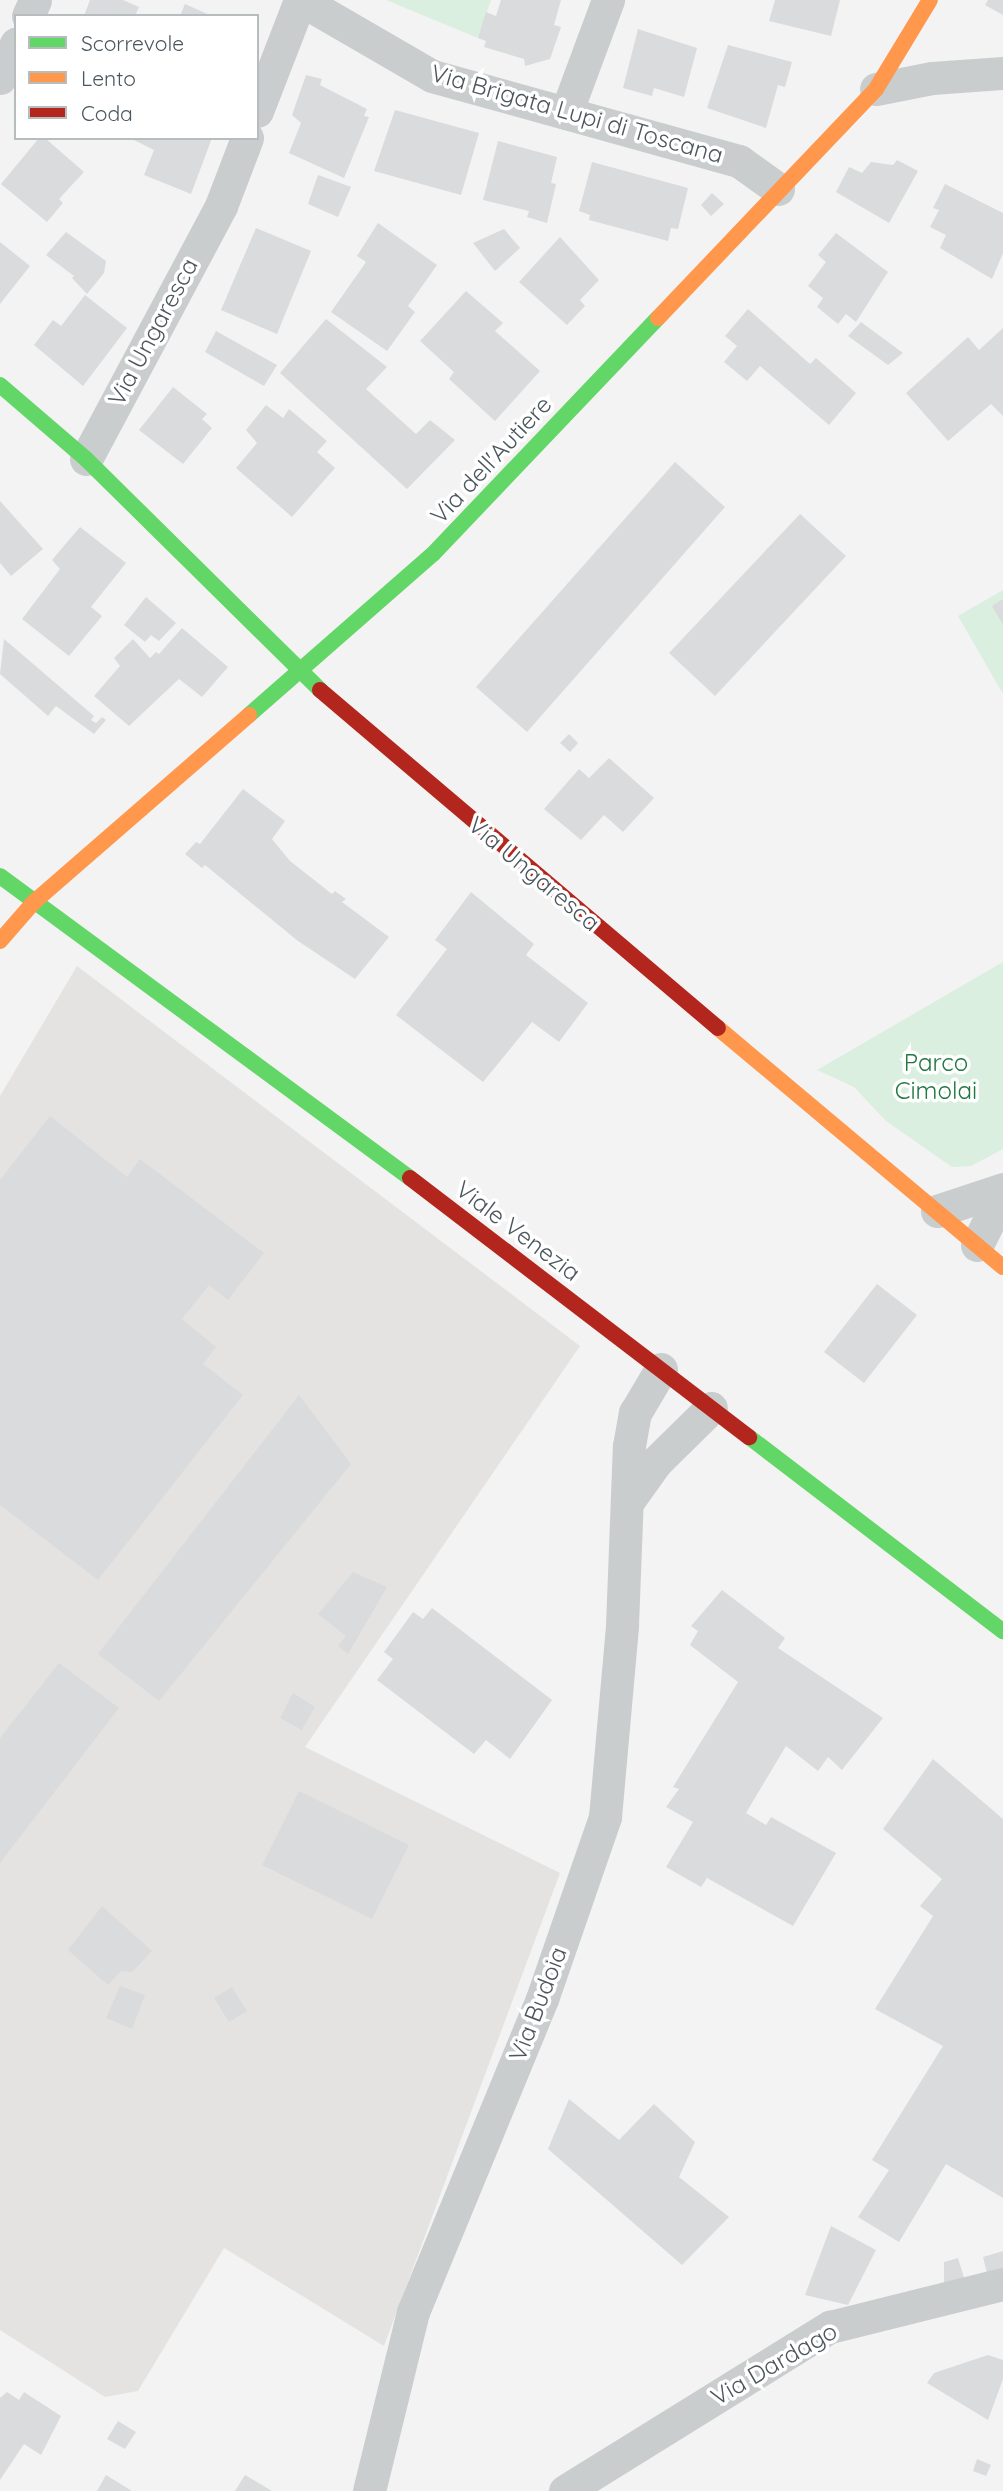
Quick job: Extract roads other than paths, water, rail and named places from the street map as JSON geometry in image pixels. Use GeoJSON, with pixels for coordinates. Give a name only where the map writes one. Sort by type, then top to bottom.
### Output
{"type":"FeatureCollection","features":[{"type":"Feature","properties":{"kind":"street"},"geometry":{"type":"LineString","coordinates":[[259,106],[300,0]]}},
{"type":"Feature","properties":{"kind":"street","name":"Via Brigata Lupi di Toscana"},"geometry":{"type":"LineString","coordinates":[[300,0],[432,76],[739,161],[778,189]]}},
{"type":"Feature","properties":{"kind":"street"},"geometry":{"type":"LineString","coordinates":[[566,113],[608,0]]}},
{"type":"Feature","properties":{"kind":"street","name":"Via dell'Autiere"},"geometry":{"type":"LineString","coordinates":[[0,941],[34,902],[433,554],[876,89],[930,0]]}},
{"type":"Feature","properties":{"kind":"street"},"geometry":{"type":"LineString","coordinates":[[0,78],[14,47]]}},
{"type":"Feature","properties":{"kind":"street"},"geometry":{"type":"LineString","coordinates":[[876,89],[932,78],[1003,73]]}},
{"type":"Feature","properties":{"kind":"street","name":"Via Ungaresca"},"geometry":{"type":"LineString","coordinates":[[86,458],[221,206],[246,140]]}},
{"type":"Feature","properties":{"kind":"street","name":"Via Ungaresca"},"geometry":{"type":"LineString","coordinates":[[0,385],[86,458],[298,671],[995,1258]]}},
{"type":"Feature","properties":{"kind":"street","name":"Viale Venezia"},"geometry":{"type":"LineString","coordinates":[[0,876],[435,1196],[1003,1631]]}},
{"type":"Feature","properties":{"kind":"street"},"geometry":{"type":"LineString","coordinates":[[937,1211],[1003,1191],[995,1258]]}},
{"type":"Feature","properties":{"kind":"street","name":"Via Budoia"},"geometry":{"type":"LineString","coordinates":[[369,2491],[413,2312],[542,1999],[605,1817],[635,1413],[662,1369]]}},
{"type":"Feature","properties":{"kind":"street"},"geometry":{"type":"LineString","coordinates":[[629,1500],[656,1462],[711,1408]]}},
{"type":"Feature","properties":{"kind":"street","name":"Via Dardago"},"geometry":{"type":"LineString","coordinates":[[565,2491],[830,2327],[1003,2284]]}},
{"type":"Feature","properties":{"kind":"park label","name":"Parco Cimolai"},"geometry":{"type":"Point","coordinates":[936,1077]}}]}
